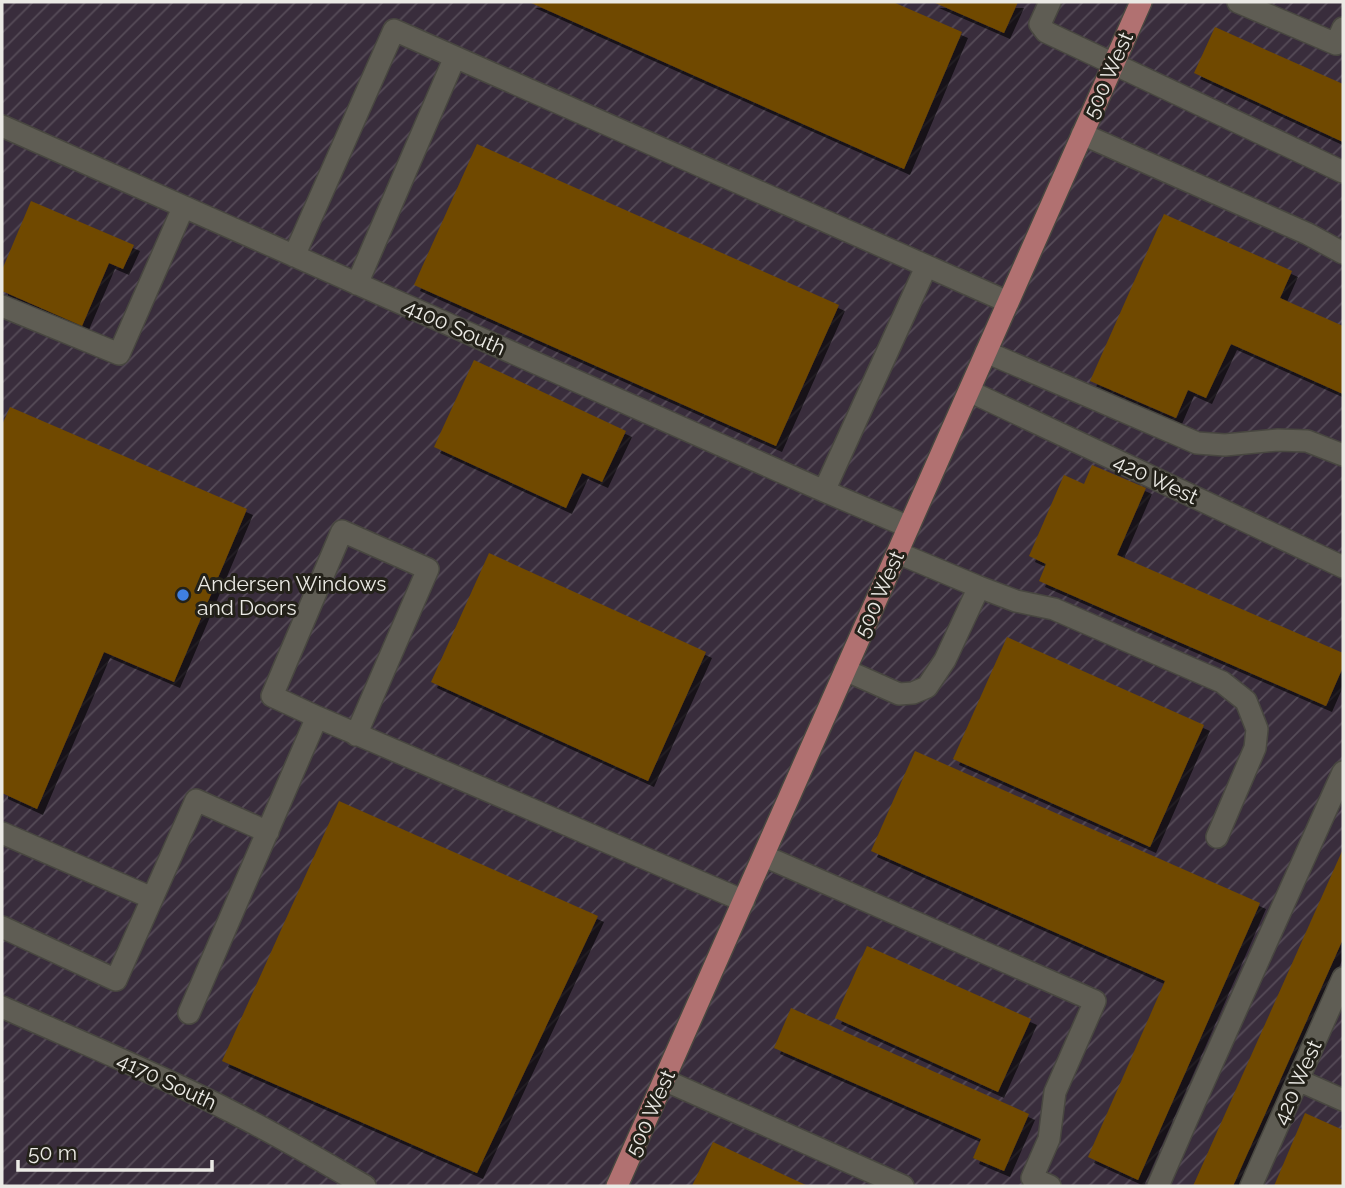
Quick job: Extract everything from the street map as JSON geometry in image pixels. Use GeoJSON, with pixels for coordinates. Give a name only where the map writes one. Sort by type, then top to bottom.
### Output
{"type":"FeatureCollection","features":[{"type":"Feature","properties":{"kind":"main road","name":"500 West"},"geometry":{"type":"LineString","coordinates":[[617,1186],[1141,2]]}},
{"type":"Feature","properties":{"kind":"street"},"geometry":{"type":"LineString","coordinates":[[1050,2],[1040,24],[1046,32],[1343,172]]}},
{"type":"Feature","properties":{"kind":"street"},"geometry":{"type":"LineString","coordinates":[[1238,2],[1336,44],[1343,28]]}},
{"type":"Feature","properties":{"kind":"street"},"geometry":{"type":"LineString","coordinates":[[294,256],[394,30],[1008,302]]}},
{"type":"Feature","properties":{"kind":"street"},"geometry":{"type":"LineString","coordinates":[[357,284],[455,57]]}},
{"type":"Feature","properties":{"kind":"street","name":"4100 South"},"geometry":{"type":"LineString","coordinates":[[3,128],[909,527]]}},
{"type":"Feature","properties":{"kind":"street"},"geometry":{"type":"LineString","coordinates":[[1082,134],[1308,234],[1343,253]]}},
{"type":"Feature","properties":{"kind":"street"},"geometry":{"type":"LineString","coordinates":[[2,306],[119,354],[183,208]]}},
{"type":"Feature","properties":{"kind":"street"},"geometry":{"type":"LineString","coordinates":[[824,491],[926,267]]}},
{"type":"Feature","properties":{"kind":"street"},"geometry":{"type":"LineString","coordinates":[[986,352],[1197,443],[1225,445],[1307,440],[1343,455]]}},
{"type":"Feature","properties":{"kind":"street","name":"420 West"},"geometry":{"type":"LineString","coordinates":[[969,391],[1343,567]]}},
{"type":"Feature","properties":{"kind":"street"},"geometry":{"type":"LineString","coordinates":[[356,735],[428,569],[342,531],[272,696],[356,735],[744,901]]}},
{"type":"Feature","properties":{"kind":"street"},"geometry":{"type":"LineString","coordinates":[[898,553],[1016,601],[1066,615],[1222,682],[1247,701],[1257,729],[1255,748],[1217,837]]}},
{"type":"Feature","properties":{"kind":"street"},"geometry":{"type":"LineString","coordinates":[[845,670],[899,694],[913,694],[927,687],[945,660],[979,587]]}},
{"type":"Feature","properties":{"kind":"street"},"geometry":{"type":"LineString","coordinates":[[189,1013],[317,717]]}},
{"type":"Feature","properties":{"kind":"street"},"geometry":{"type":"LineString","coordinates":[[1158,1186],[1343,772]]}},
{"type":"Feature","properties":{"kind":"street"},"geometry":{"type":"LineString","coordinates":[[2,927],[116,980],[196,800],[268,832]]}},
{"type":"Feature","properties":{"kind":"street"},"geometry":{"type":"LineString","coordinates":[[2,833],[152,898]]}},
{"type":"Feature","properties":{"kind":"street"},"geometry":{"type":"LineString","coordinates":[[764,856],[1095,1001],[1055,1092],[1049,1139],[1032,1178],[1050,1186]]}},
{"type":"Feature","properties":{"kind":"street","name":"420 West"},"geometry":{"type":"LineString","coordinates":[[1251,1186],[1343,978]]}},
{"type":"Feature","properties":{"kind":"street","name":"4170 South"},"geometry":{"type":"LineString","coordinates":[[2,1007],[227,1109],[365,1186]]}},
{"type":"Feature","properties":{"kind":"street"},"geometry":{"type":"LineString","coordinates":[[664,1080],[903,1186]]}},
{"type":"Feature","properties":{"kind":"street"},"geometry":{"type":"LineString","coordinates":[[1298,1080],[1343,1100]]}},
{"type":"Feature","properties":{"kind":"shaded area"},"geometry":{"type":"Polygon","coordinates":[[[2,2],[1343,2],[1343,1186],[2,1186],[2,2]]]}},
{"type":"Feature","properties":{"kind":"building"},"geometry":{"type":"Polygon","coordinates":[[[529,2],[893,2],[962,32],[904,169],[529,2]]]}},
{"type":"Feature","properties":{"kind":"building"},"geometry":{"type":"Polygon","coordinates":[[[933,2],[1018,2],[1004,33],[933,2]]]}},
{"type":"Feature","properties":{"kind":"building"},"geometry":{"type":"Polygon","coordinates":[[[1215,27],[1343,84],[1343,142],[1194,73],[1215,27]]]}},
{"type":"Feature","properties":{"kind":"building"},"geometry":{"type":"Polygon","coordinates":[[[477,144],[839,305],[776,446],[414,285],[477,144]]]}},
{"type":"Feature","properties":{"kind":"building"},"geometry":{"type":"Polygon","coordinates":[[[31,201],[134,245],[123,269],[109,263],[82,326],[2,291],[2,270],[31,201]]]}},
{"type":"Feature","properties":{"kind":"building"},"geometry":{"type":"Polygon","coordinates":[[[1164,214],[1292,271],[1280,298],[1343,326],[1343,394],[1231,344],[1206,398],[1188,390],[1176,418],[1090,381],[1164,214]]]}},
{"type":"Feature","properties":{"kind":"building"},"geometry":{"type":"Polygon","coordinates":[[[474,360],[626,431],[602,482],[582,473],[566,508],[434,447],[474,360]]]}},
{"type":"Feature","properties":{"kind":"building"},"geometry":{"type":"Polygon","coordinates":[[[10,407],[247,509],[174,682],[104,652],[37,809],[2,793],[2,425],[10,407]]]}},
{"type":"Feature","properties":{"kind":"building"},"geometry":{"type":"Polygon","coordinates":[[[1092,465],[1146,488],[1117,555],[1343,653],[1343,667],[1326,706],[1039,581],[1046,564],[1029,556],[1064,475],[1084,484],[1092,465]]]}},
{"type":"Feature","properties":{"kind":"building"},"geometry":{"type":"Polygon","coordinates":[[[489,553],[706,652],[648,781],[431,682],[489,553]]]}},
{"type":"Feature","properties":{"kind":"building"},"geometry":{"type":"Polygon","coordinates":[[[1007,637],[1204,725],[1150,847],[953,759],[1007,637]]]}},
{"type":"Feature","properties":{"kind":"building"},"geometry":{"type":"Polygon","coordinates":[[[915,751],[1260,903],[1138,1180],[1088,1157],[1165,981],[871,851],[915,751]]]}},
{"type":"Feature","properties":{"kind":"building"},"geometry":{"type":"Polygon","coordinates":[[[339,801],[598,916],[477,1173],[222,1061],[339,801]]]}},
{"type":"Feature","properties":{"kind":"building"},"geometry":{"type":"Polygon","coordinates":[[[1343,849],[1343,939],[1233,1186],[1193,1186],[1343,849]]]}},
{"type":"Feature","properties":{"kind":"building"},"geometry":{"type":"Polygon","coordinates":[[[867,946],[1031,1019],[998,1092],[835,1018],[867,946]]]}},
{"type":"Feature","properties":{"kind":"building"},"geometry":{"type":"Polygon","coordinates":[[[791,1008],[1029,1114],[1004,1171],[973,1158],[981,1139],[774,1048],[791,1008]]]}},
{"type":"Feature","properties":{"kind":"building"},"geometry":{"type":"Polygon","coordinates":[[[1305,1113],[1343,1130],[1343,1186],[1274,1186],[1305,1113]]]}},
{"type":"Feature","properties":{"kind":"building"},"geometry":{"type":"Polygon","coordinates":[[[713,1142],[808,1186],[692,1186],[713,1142]]]}},
{"type":"Feature","properties":{"kind":"place","name":"Andersen Windows and Doors"},"geometry":{"type":"Point","coordinates":[183,595]}}]}
